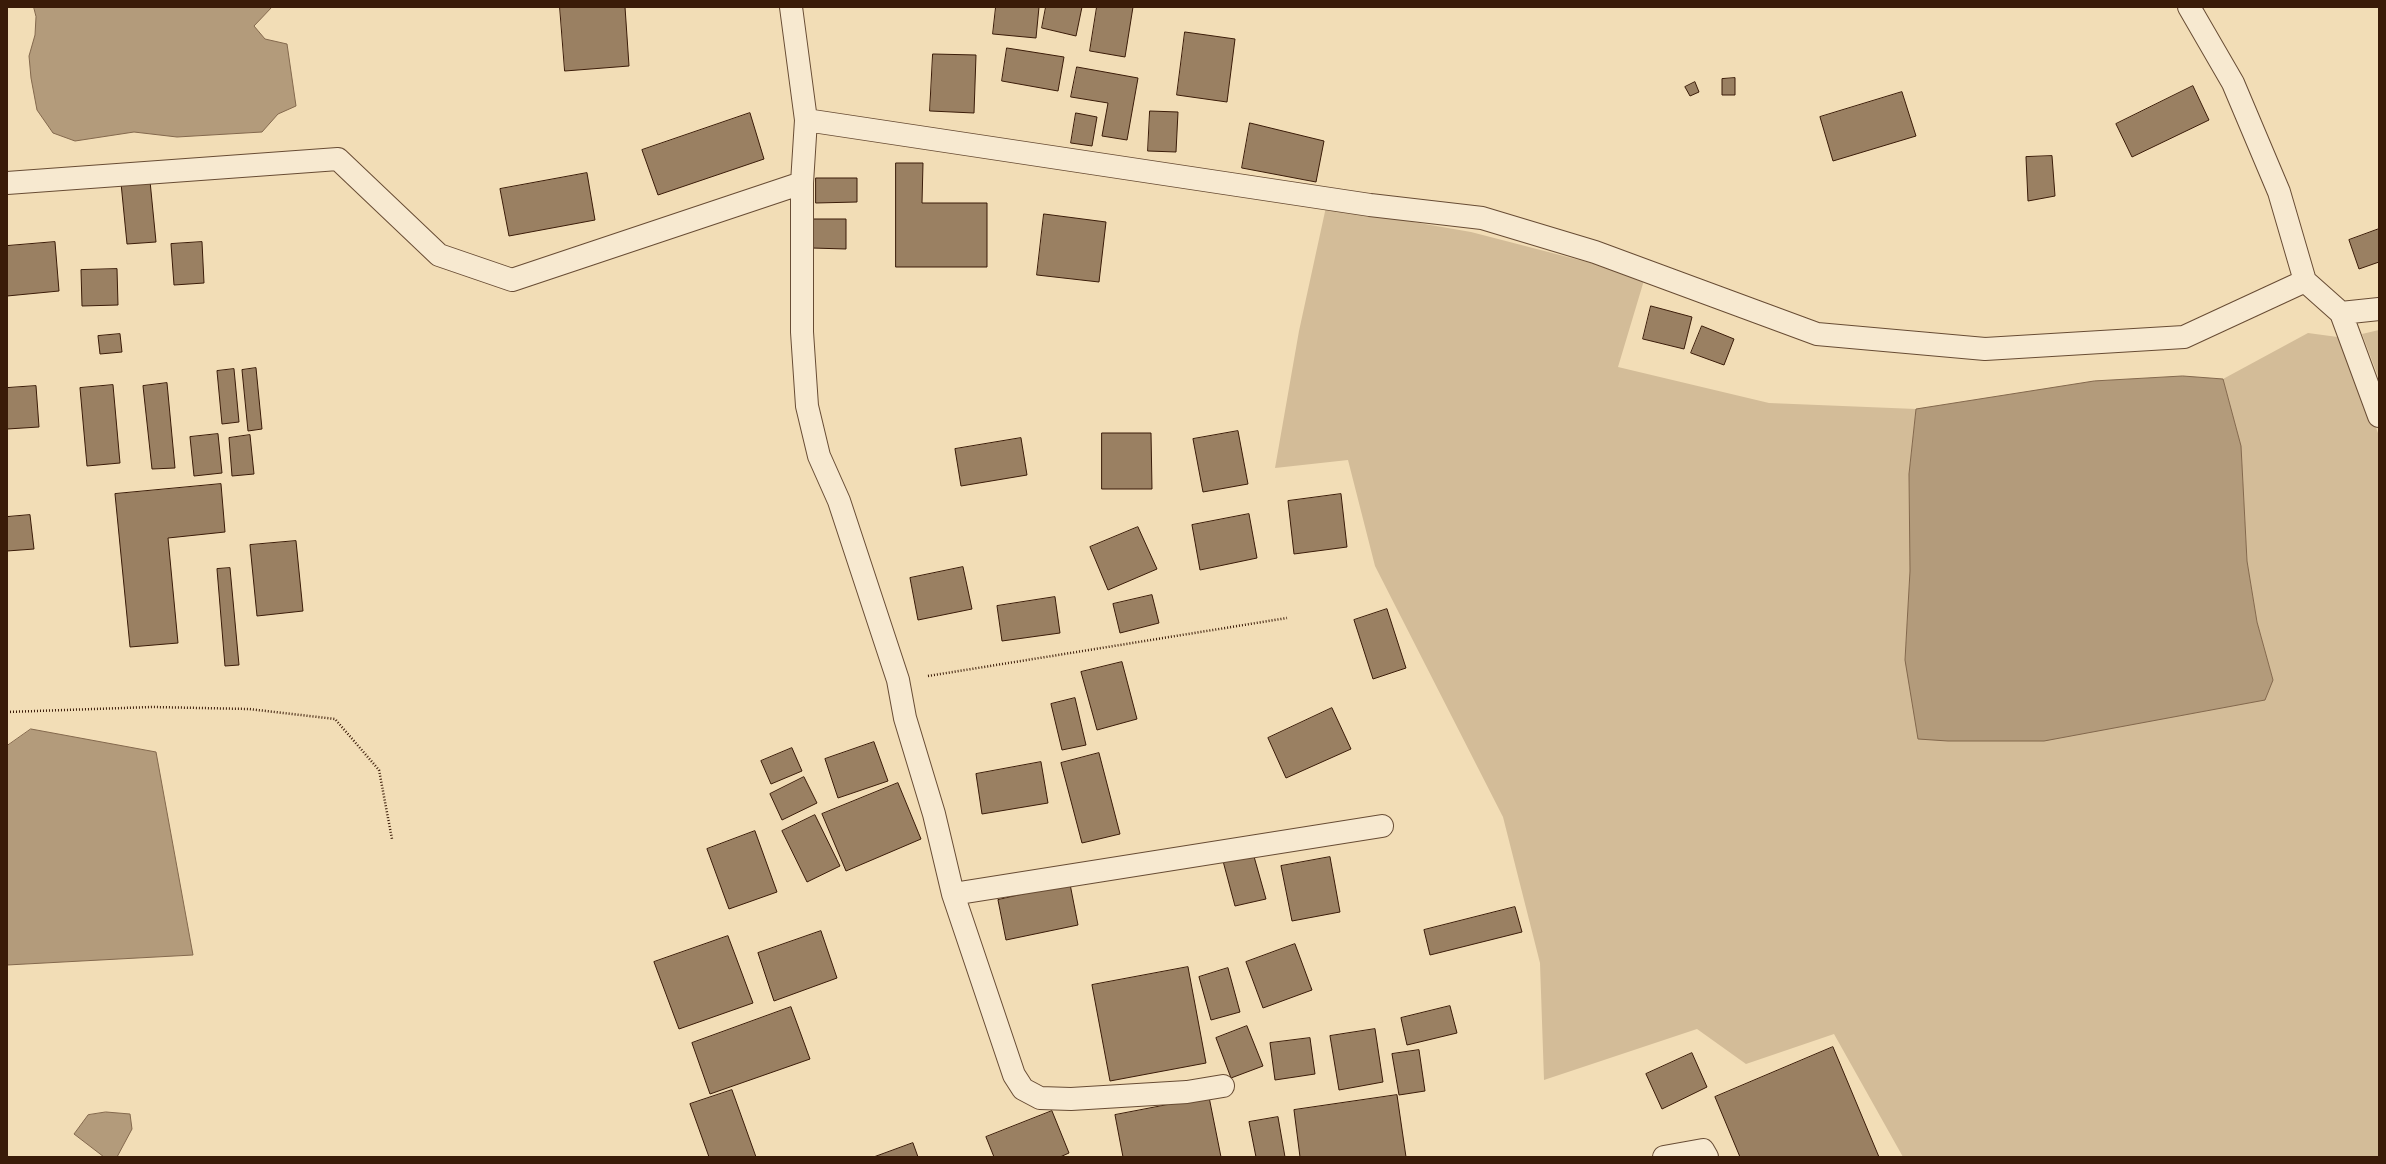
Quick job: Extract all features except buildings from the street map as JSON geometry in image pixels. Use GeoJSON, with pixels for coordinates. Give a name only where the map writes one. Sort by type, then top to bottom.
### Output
{"type":"FeatureCollection","features":[{"type":"Feature","properties":{"kind":"street"},"geometry":{"type":"LineString","coordinates":[[791,7],[806,120],[802,183],[802,332],[807,406],[819,456],[839,500],[898,680],[905,718],[934,814],[953,894],[1014,1075],[1023,1089],[1040,1098],[1071,1099],[1187,1092],[1223,1086]]}},
{"type":"Feature","properties":{"kind":"street"},"geometry":{"type":"LineString","coordinates":[[2189,7],[2233,83],[2279,192],[2305,281],[2341,314],[2379,416]]}},
{"type":"Feature","properties":{"kind":"street"},"geometry":{"type":"LineString","coordinates":[[806,120],[1370,205],[1482,218],[1595,252],[1817,334],[1985,349],[2184,337],[2305,281]]}},
{"type":"Feature","properties":{"kind":"street"},"geometry":{"type":"LineString","coordinates":[[7,183],[338,159],[439,255],[512,280],[802,183]]}},
{"type":"Feature","properties":{"kind":"street"},"geometry":{"type":"LineString","coordinates":[[2341,314],[2379,309]]}},
{"type":"Feature","properties":{"kind":"street"},"geometry":{"type":"LineString","coordinates":[[953,894],[1382,826]]}},
{"type":"Feature","properties":{"kind":"street"},"geometry":{"type":"LineString","coordinates":[[1664,1157],[1703,1150],[1707,1157]]}},
{"type":"Feature","properties":{"kind":"path"},"geometry":{"type":"LineString","coordinates":[[898,680],[1287,618]]}},
{"type":"Feature","properties":{"kind":"path"},"geometry":{"type":"LineString","coordinates":[[7,712],[152,707],[241,709],[335,719],[379,770],[392,839]]}},
{"type":"Feature","properties":{"kind":"shaded area"},"geometry":{"type":"Polygon","coordinates":[[[34,7],[272,7],[254,26],[265,39],[287,44],[296,106],[278,114],[262,132],[177,137],[134,132],[75,141],[53,133],[37,110],[31,78],[29,56],[35,35],[36,17],[34,7]]]}},
{"type":"Feature","properties":{"kind":"shaded area"},"geometry":{"type":"Polygon","coordinates":[[[1326,207],[1471,232],[1645,277],[1618,367],[1769,403],[1916,409],[1909,474],[1910,571],[1905,660],[2137,722],[2205,711],[2273,680],[2257,622],[2247,561],[2241,446],[2223,379],[2308,333],[2345,338],[2379,436],[2379,1157],[1903,1157],[1834,1034],[1746,1064],[1697,1029],[1544,1080],[1540,963],[1503,817],[1375,566],[1348,460],[1275,468],[1299,331],[1326,207]]]}},
{"type":"Feature","properties":{"kind":"shaded area"},"geometry":{"type":"Polygon","coordinates":[[[2379,330],[2379,379],[2362,334],[2379,330]]]}},
{"type":"Feature","properties":{"kind":"shaded area"},"geometry":{"type":"Polygon","coordinates":[[[2183,376],[2223,379],[2241,446],[2247,561],[2257,622],[2273,680],[2265,700],[2044,741],[1948,741],[1918,739],[1905,660],[1910,571],[1909,474],[1916,409],[2094,381],[2183,376]]]}},
{"type":"Feature","properties":{"kind":"shaded area"},"geometry":{"type":"Polygon","coordinates":[[[31,729],[156,752],[193,955],[7,965],[7,746],[31,729]]]}},
{"type":"Feature","properties":{"kind":"shaded area"},"geometry":{"type":"Polygon","coordinates":[[[106,1112],[130,1114],[132,1129],[117,1157],[104,1157],[74,1134],[88,1115],[106,1112]]]}}]}
